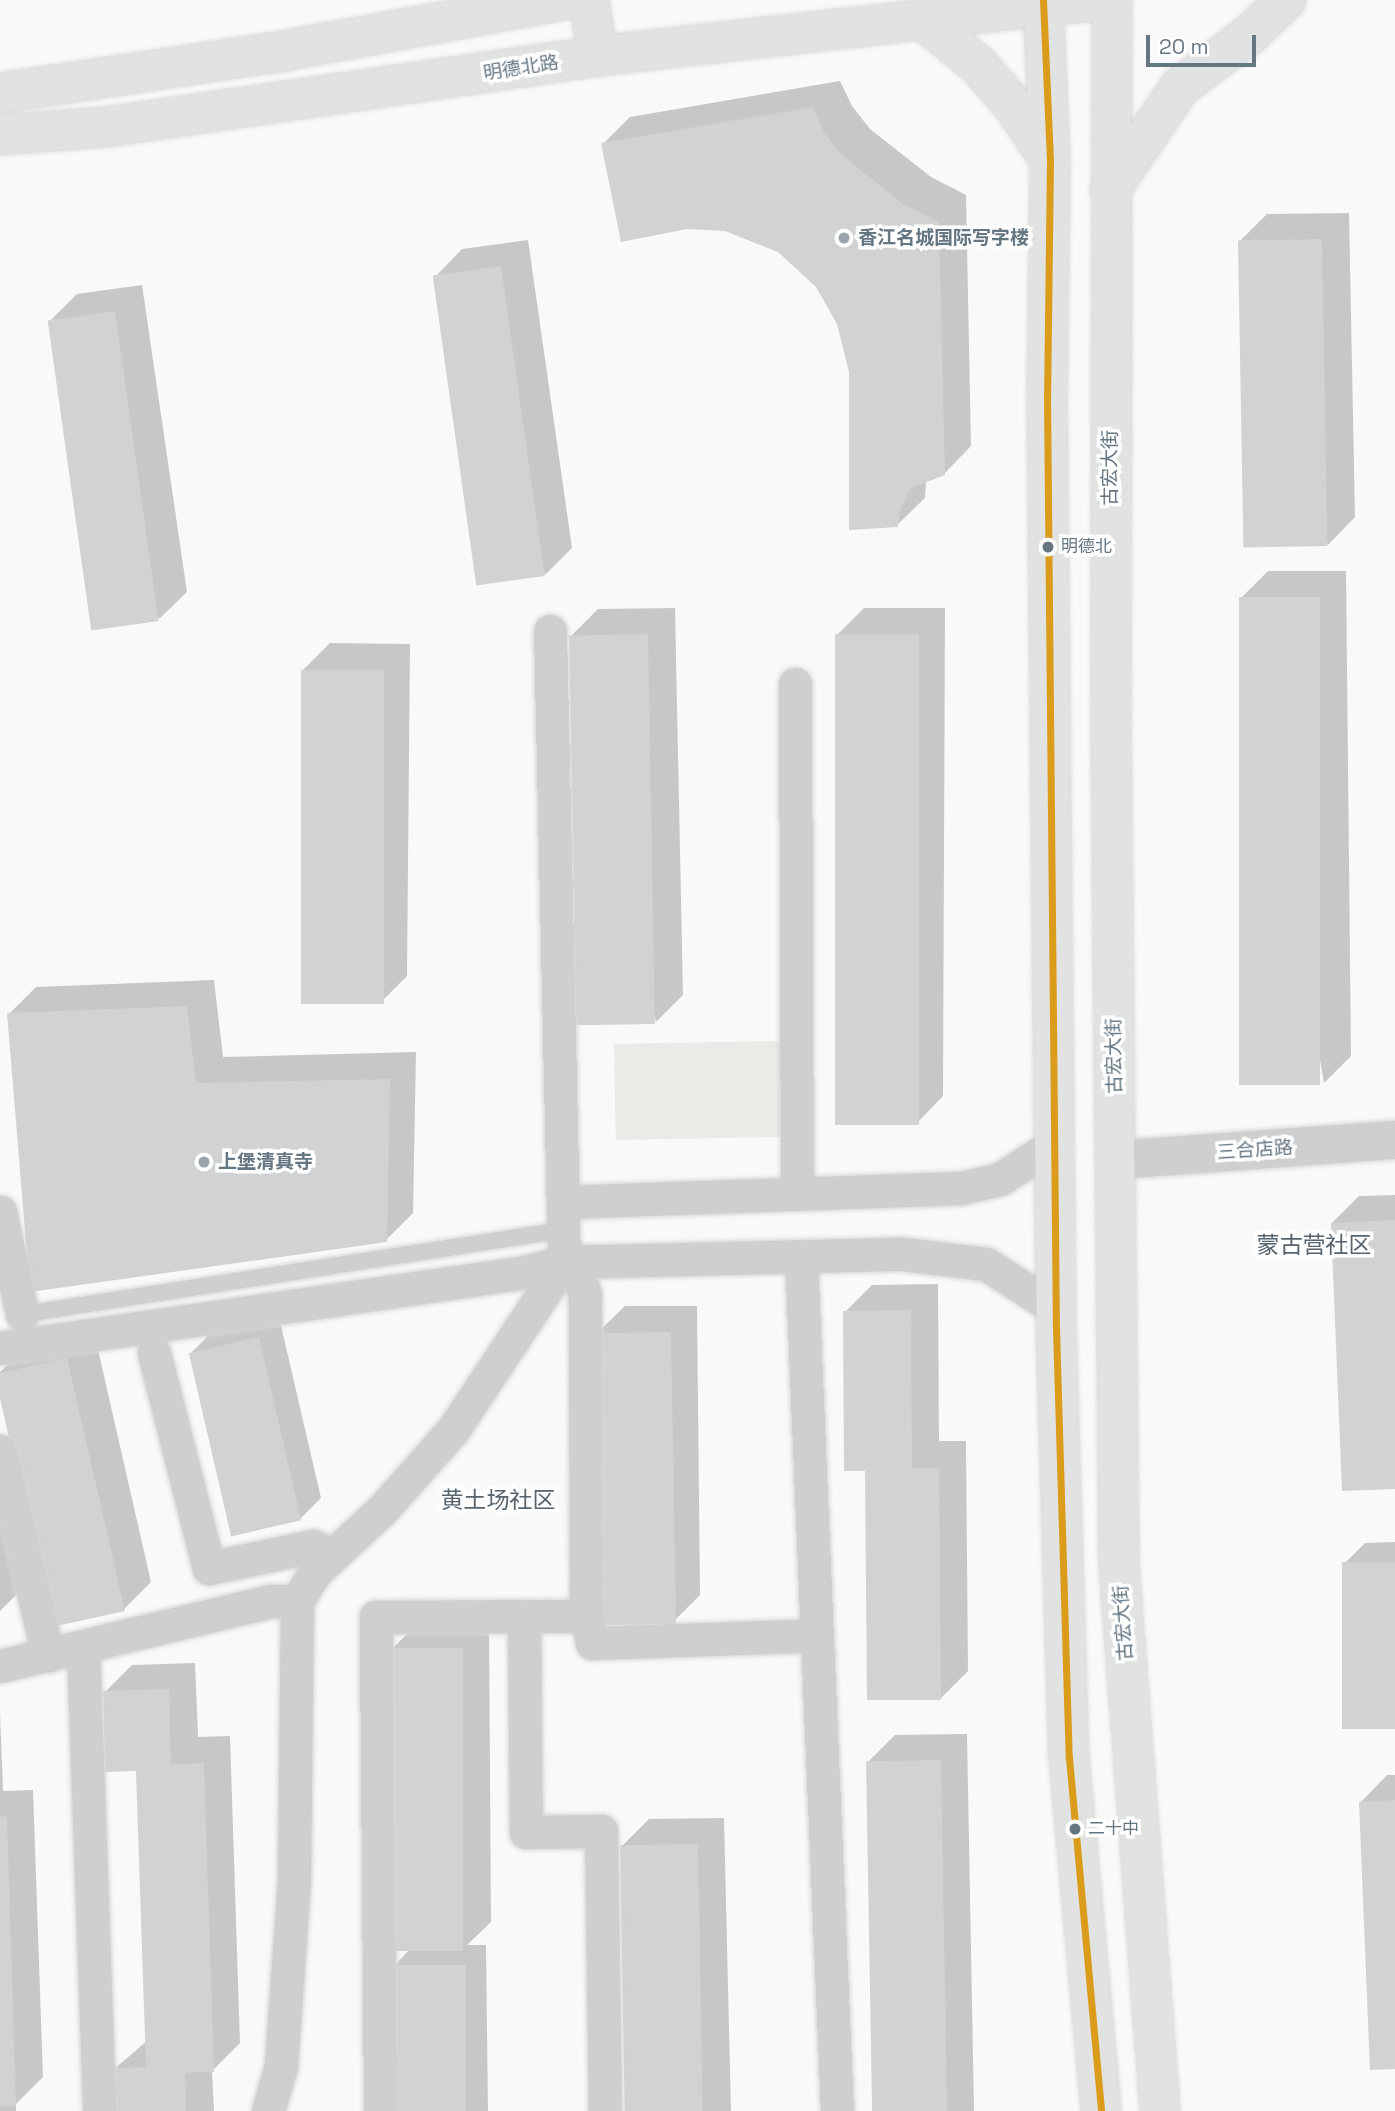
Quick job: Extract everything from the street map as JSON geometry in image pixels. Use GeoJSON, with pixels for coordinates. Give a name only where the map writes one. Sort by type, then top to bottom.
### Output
{"type":"FeatureCollection","features":[{"type":"Feature","properties":{"kind":"main road"},"geometry":{"type":"LineString","coordinates":[[0,93],[272,52],[564,0]]}},
{"type":"Feature","properties":{"kind":"main road"},"geometry":{"type":"LineString","coordinates":[[589,0],[598,56]]}},
{"type":"Feature","properties":{"kind":"main road","name":"明德北路"},"geometry":{"type":"LineString","coordinates":[[0,135],[106,127],[598,56],[926,22],[1043,3],[1111,0]]}},
{"type":"Feature","properties":{"kind":"main road","name":"古宏大街"},"geometry":{"type":"LineString","coordinates":[[1111,0],[1113,881],[1119,1564],[1160,2111]]}},
{"type":"Feature","properties":{"kind":"main road"},"geometry":{"type":"LineString","coordinates":[[1110,190],[1180,88],[1248,36],[1286,0]]}},
{"type":"Feature","properties":{"kind":"main road"},"geometry":{"type":"LineString","coordinates":[[1043,3],[1050,160],[1056,1309],[1069,1758],[1101,2111]]}},
{"type":"Feature","properties":{"kind":"main road"},"geometry":{"type":"LineString","coordinates":[[926,22],[978,65],[1013,104],[1050,160]]}},
{"type":"Feature","properties":{"kind":"main road"},"geometry":{"type":"LineString","coordinates":[[1052,883],[1113,881]]}},
{"type":"Feature","properties":{"kind":"street"},"geometry":{"type":"LineString","coordinates":[[550,631],[563,1231],[585,1294],[586,1616],[592,1643],[817,1635]]}},
{"type":"Feature","properties":{"kind":"street"},"geometry":{"type":"LineString","coordinates":[[795,684],[797,1194]]}},
{"type":"Feature","properties":{"kind":"street","name":"三合店路"},"geometry":{"type":"LineString","coordinates":[[1115,1160],[1395,1140]]}},
{"type":"Feature","properties":{"kind":"street"},"geometry":{"type":"LineString","coordinates":[[0,1348],[526,1272],[563,1231],[797,1194],[961,1188],[1000,1179],[1054,1144]]}},
{"type":"Feature","properties":{"kind":"street"},"geometry":{"type":"LineString","coordinates":[[0,1212],[15,1315]]}},
{"type":"Feature","properties":{"kind":"street"},"geometry":{"type":"LineString","coordinates":[[563,1231],[801,1257],[902,1254],[986,1264],[1056,1309]]}},
{"type":"Feature","properties":{"kind":"street"},"geometry":{"type":"LineString","coordinates":[[268,2111],[281,2066],[293,1879],[297,1601],[316,1571],[383,1509],[453,1430],[563,1231]]}},
{"type":"Feature","properties":{"kind":"street"},"geometry":{"type":"LineString","coordinates":[[801,1257],[837,2111]]}},
{"type":"Feature","properties":{"kind":"street"},"geometry":{"type":"LineString","coordinates":[[155,1353],[209,1568],[313,1546],[333,1556]]}},
{"type":"Feature","properties":{"kind":"street"},"geometry":{"type":"LineString","coordinates":[[0,1451],[48,1655]]}},
{"type":"Feature","properties":{"kind":"street"},"geometry":{"type":"LineString","coordinates":[[0,1667],[270,1601],[297,1601]]}},
{"type":"Feature","properties":{"kind":"street"},"geometry":{"type":"LineString","coordinates":[[380,2111],[376,1618],[586,1616]]}},
{"type":"Feature","properties":{"kind":"street"},"geometry":{"type":"LineString","coordinates":[[524,1618],[526,1832],[601,1831],[605,2111]]}},
{"type":"Feature","properties":{"kind":"street"},"geometry":{"type":"LineString","coordinates":[[83,1647],[99,2111]]}},
{"type":"Feature","properties":{"kind":"lane"},"geometry":{"type":"LineString","coordinates":[[15,1315],[563,1231]]}},
{"type":"Feature","properties":{"kind":"shaded area"},"geometry":{"type":"Polygon","coordinates":[[[782,1041],[784,1137],[616,1140],[614,1044],[782,1041]]]}},
{"type":"Feature","properties":{"kind":"building"},"geometry":{"type":"Polygon","coordinates":[[[813,107],[825,134],[843,156],[903,204],[939,222],[945,475],[911,488],[900,509],[898,527],[849,530],[849,372],[837,324],[816,287],[778,252],[725,231],[687,229],[621,242],[601,143],[813,107]]]}},
{"type":"Feature","properties":{"kind":"building"},"geometry":{"type":"Polygon","coordinates":[[[1322,239],[1327,546],[1243,547],[1238,240],[1322,239]]]}},
{"type":"Feature","properties":{"kind":"building"},"geometry":{"type":"Polygon","coordinates":[[[501,266],[545,576],[476,586],[433,276],[501,266]]]}},
{"type":"Feature","properties":{"kind":"building"},"geometry":{"type":"Polygon","coordinates":[[[115,311],[159,621],[91,630],[48,320],[115,311]]]}},
{"type":"Feature","properties":{"kind":"building"},"geometry":{"type":"Polygon","coordinates":[[[1239,597],[1320,597],[1320,1085],[1239,1085],[1239,597]]]}},
{"type":"Feature","properties":{"kind":"building"},"geometry":{"type":"Polygon","coordinates":[[[648,634],[655,1024],[576,1025],[569,635],[648,634]]]}},
{"type":"Feature","properties":{"kind":"building"},"geometry":{"type":"Polygon","coordinates":[[[835,634],[919,634],[919,1125],[835,1125],[835,634]]]}},
{"type":"Feature","properties":{"kind":"building"},"geometry":{"type":"Polygon","coordinates":[[[301,670],[384,670],[384,1004],[301,1004],[301,670]]]}},
{"type":"Feature","properties":{"kind":"building","name":"上堡清真寺"},"geometry":{"type":"Polygon","coordinates":[[[187,1006],[196,1083],[390,1079],[387,1242],[30,1292],[7,1013],[187,1006]]]}},
{"type":"Feature","properties":{"kind":"building"},"geometry":{"type":"Polygon","coordinates":[[[1395,1220],[1395,1489],[1342,1491],[1331,1223],[1395,1220]]]}},
{"type":"Feature","properties":{"kind":"building"},"geometry":{"type":"Polygon","coordinates":[[[911,1310],[912,1468],[939,1468],[941,1700],[867,1700],[865,1471],[844,1471],[843,1311],[911,1310]]]}},
{"type":"Feature","properties":{"kind":"building"},"geometry":{"type":"Polygon","coordinates":[[[671,1332],[676,1624],[601,1625],[596,1333],[671,1332]]]}},
{"type":"Feature","properties":{"kind":"building"},"geometry":{"type":"Polygon","coordinates":[[[259,1337],[301,1520],[231,1536],[189,1353],[259,1337]]]}},
{"type":"Feature","properties":{"kind":"building"},"geometry":{"type":"Polygon","coordinates":[[[67,1358],[125,1611],[52,1627],[0,1398],[0,1373],[67,1358]]]}},
{"type":"Feature","properties":{"kind":"building"},"geometry":{"type":"Polygon","coordinates":[[[1342,1562],[1395,1562],[1395,1729],[1342,1729],[1342,1562]]]}},
{"type":"Feature","properties":{"kind":"building"},"geometry":{"type":"Polygon","coordinates":[[[390,1648],[463,1648],[463,1951],[390,1951],[390,1648]]]}},
{"type":"Feature","properties":{"kind":"building"},"geometry":{"type":"Polygon","coordinates":[[[169,1689],[171,1764],[204,1763],[214,2072],[185,2073],[186,2111],[114,2111],[113,2068],[146,2067],[136,1771],[105,1772],[103,1691],[169,1689]]]}},
{"type":"Feature","properties":{"kind":"building"},"geometry":{"type":"Polygon","coordinates":[[[941,1760],[947,2111],[872,2111],[866,1761],[941,1760]]]}},
{"type":"Feature","properties":{"kind":"building"},"geometry":{"type":"Polygon","coordinates":[[[1395,1800],[1395,2069],[1370,2070],[1359,1802],[1395,1800]]]}},
{"type":"Feature","properties":{"kind":"building"},"geometry":{"type":"Polygon","coordinates":[[[7,1816],[16,2106],[0,2106],[0,1817],[7,1816]]]}},
{"type":"Feature","properties":{"kind":"building"},"geometry":{"type":"Polygon","coordinates":[[[698,1844],[703,2111],[625,2111],[620,1845],[698,1844]]]}},
{"type":"Feature","properties":{"kind":"building"},"geometry":{"type":"Polygon","coordinates":[[[391,1965],[466,1965],[466,2111],[391,2111],[391,1965]]]}},
{"type":"Feature","properties":{"kind":"transit line"},"geometry":{"type":"LineString","coordinates":[[1043,0],[1050,160],[1047,396],[1056,1328],[1069,1758],[1101,2111]]}},
{"type":"Feature","properties":{"kind":"place","name":"香江名城国际写字楼"},"geometry":{"type":"Point","coordinates":[844,238]}},
{"type":"Feature","properties":{"kind":"place","name":"明德北"},"geometry":{"type":"Point","coordinates":[1048,547]}},
{"type":"Feature","properties":{"kind":"place","name":"上堡清真寺"},"geometry":{"type":"Point","coordinates":[204,1162]}},
{"type":"Feature","properties":{"kind":"place","name":"二十中"},"geometry":{"type":"Point","coordinates":[1075,1829]}},
{"type":"Feature","properties":{"kind":"district","name":"蒙古营社区"},"geometry":{"type":"Point","coordinates":[1314,1245]}},
{"type":"Feature","properties":{"kind":"district","name":"黄土场社区"},"geometry":{"type":"Point","coordinates":[498,1500]}}]}
